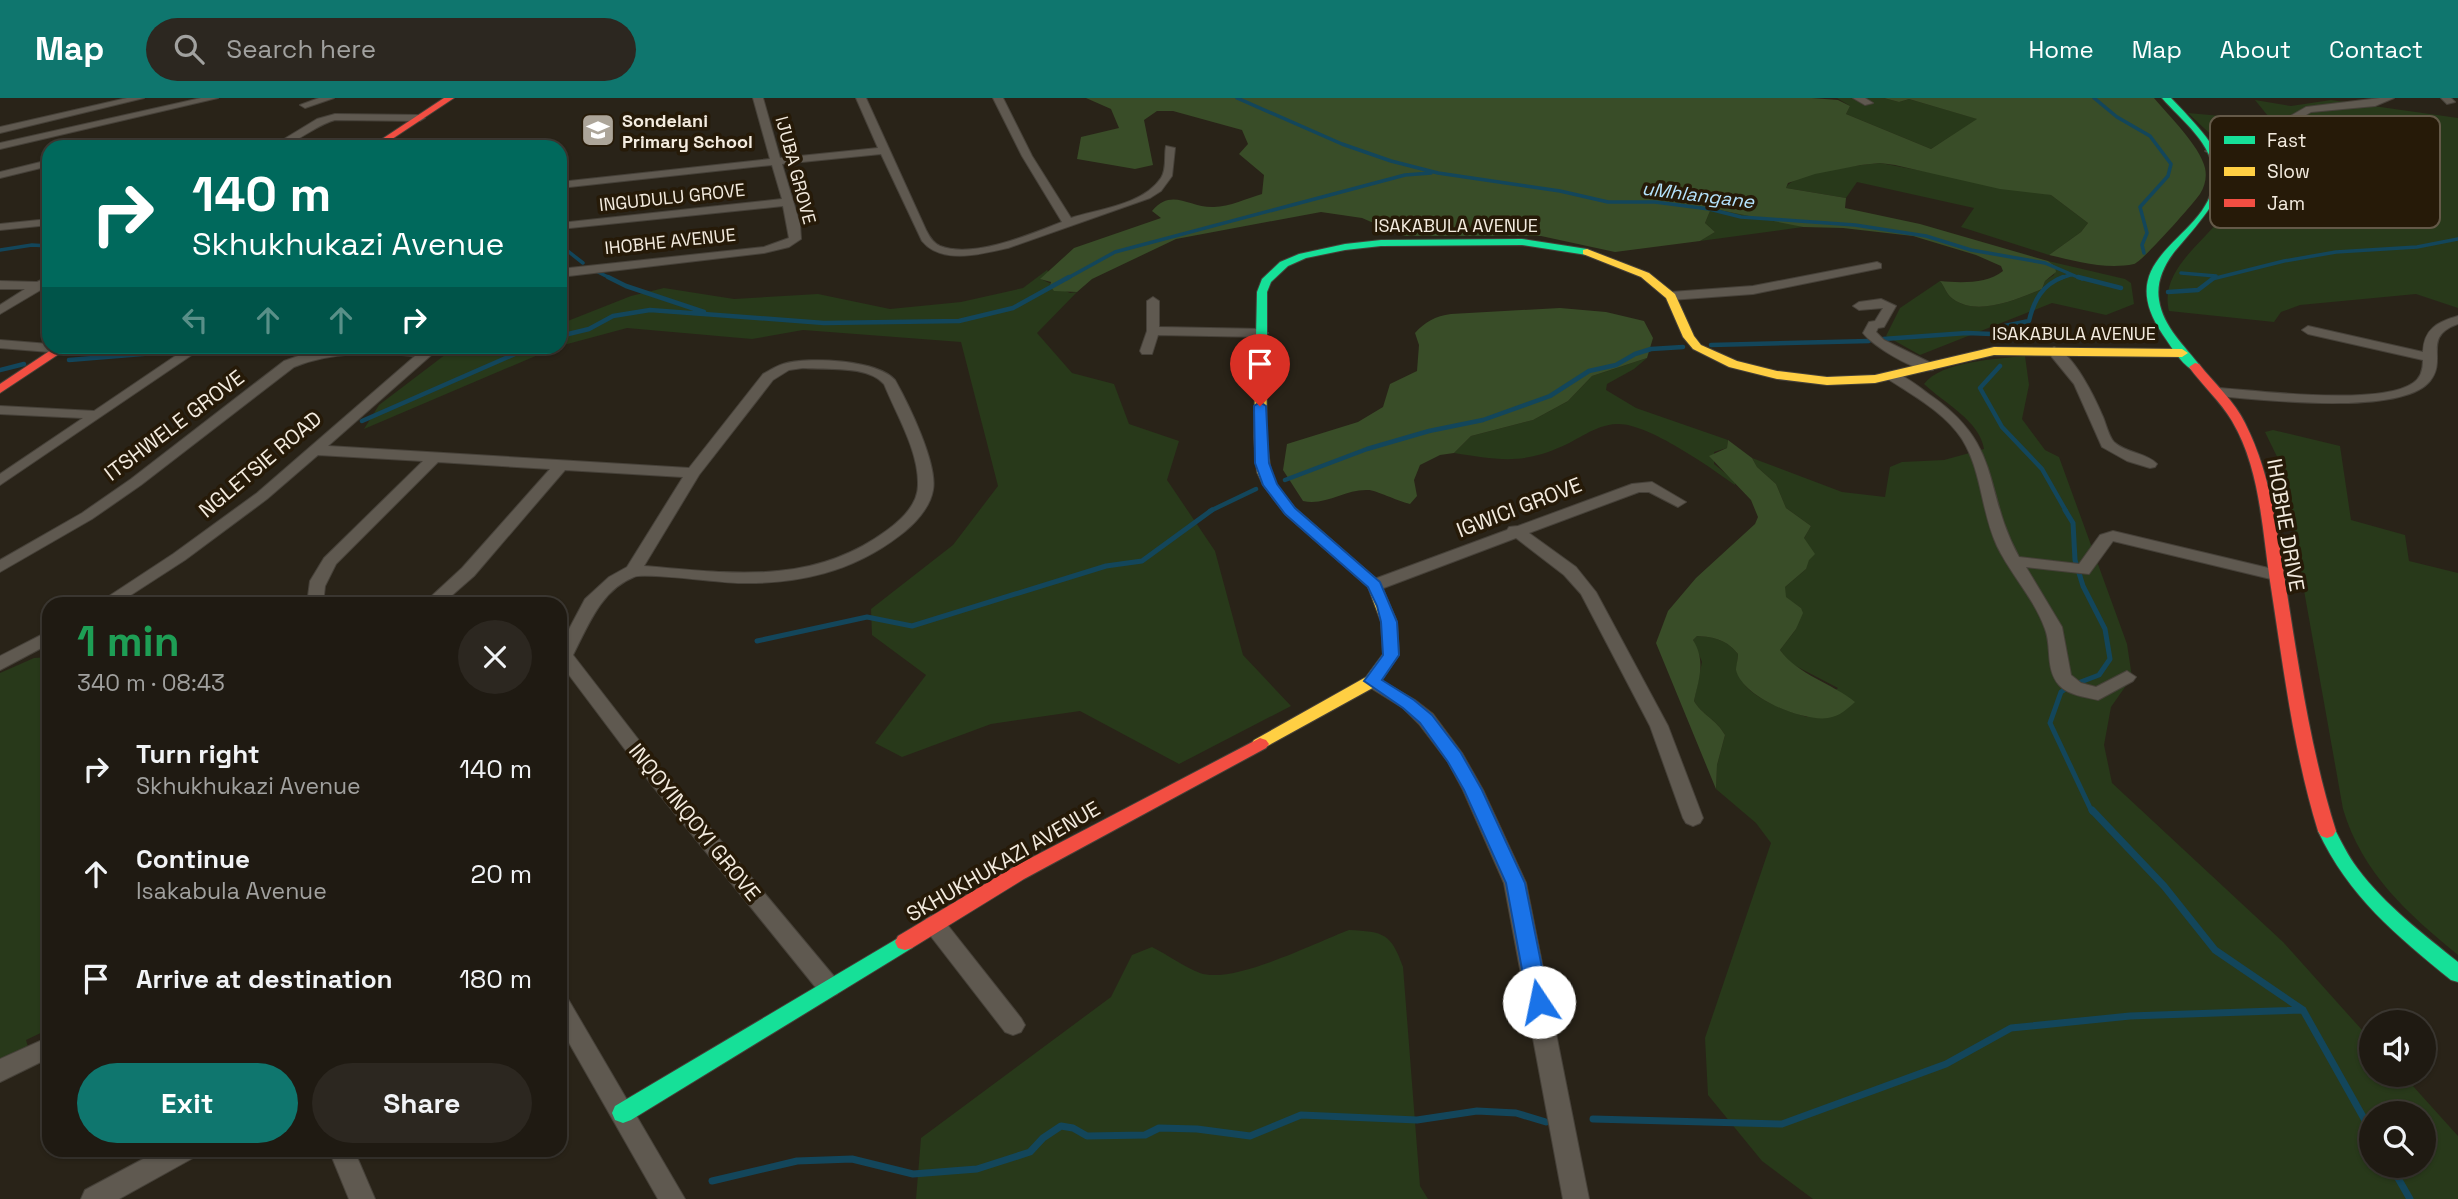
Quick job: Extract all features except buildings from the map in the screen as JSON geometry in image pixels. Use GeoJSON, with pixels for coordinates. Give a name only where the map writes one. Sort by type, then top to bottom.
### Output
{"type":"FeatureCollection","features":[{"type":"Feature","properties":{"kind":"street"},"geometry":{"type":"LineString","coordinates":[[0,130],[104,102],[139,98]]}},
{"type":"Feature","properties":{"kind":"street"},"geometry":{"type":"LineString","coordinates":[[0,146],[213,98]]}},
{"type":"Feature","properties":{"kind":"street"},"geometry":{"type":"LineString","coordinates":[[305,105],[329,98]]}},
{"type":"Feature","properties":{"kind":"street"},"geometry":{"type":"LineString","coordinates":[[385,140],[450,98]]}},
{"type":"Feature","properties":{"kind":"street","name":"IJUBA GROVE"},"geometry":{"type":"LineString","coordinates":[[758,98],[796,234],[795,239],[785,245]]}},
{"type":"Feature","properties":{"kind":"street"},"geometry":{"type":"LineString","coordinates":[[861,98],[920,230],[937,249],[956,251],[1015,244],[1141,198],[1165,180],[1169,170],[1170,148]]}},
{"type":"Feature","properties":{"kind":"street"},"geometry":{"type":"LineString","coordinates":[[998,98],[1027,156],[1068,223]]}},
{"type":"Feature","properties":{"kind":"street","name":"IHOBHE DRIVE"},"geometry":{"type":"LineString","coordinates":[[2166,98],[2210,151]]}},
{"type":"Feature","properties":{"kind":"street"},"geometry":{"type":"LineString","coordinates":[[2295,116],[2305,110],[2375,103],[2389,98]]}},
{"type":"Feature","properties":{"kind":"street"},"geometry":{"type":"LineString","coordinates":[[288,140],[317,123],[335,117],[420,118]]}},
{"type":"Feature","properties":{"kind":"street"},"geometry":{"type":"LineString","coordinates":[[567,184],[886,150]]}},
{"type":"Feature","properties":{"kind":"street"},"geometry":{"type":"LineString","coordinates":[[0,175],[42,165]]}},
{"type":"Feature","properties":{"kind":"street","name":"IHOBHE DRIVE"},"geometry":{"type":"LineString","coordinates":[[2210,201],[2158,268],[2151,291],[2157,311],[2182,353],[2219,392],[2242,424],[2249,443],[2267,519],[2293,681],[2325,824],[2341,859],[2379,904],[2458,974]]}},
{"type":"Feature","properties":{"kind":"street","name":"INGUDULU GROVE"},"geometry":{"type":"LineString","coordinates":[[567,225],[788,202]]}},
{"type":"Feature","properties":{"kind":"street"},"geometry":{"type":"LineString","coordinates":[[0,227],[42,222]]}},
{"type":"Feature","properties":{"kind":"street","name":"ISAKABULA AVENUE"},"geometry":{"type":"LineString","coordinates":[[1388,643],[1389,622],[1375,585],[1290,511],[1264,472],[1260,437],[1262,292],[1274,272],[1284,264],[1322,251],[1381,243],[1498,241],[1563,246],[1588,251],[1630,267],[1658,284],[1671,296],[1689,337],[1697,347],[1733,364],[1777,375],[1827,381],[1893,376],[1994,351],[2182,353]]}},
{"type":"Feature","properties":{"kind":"street","name":"IHOBHE AVENUE"},"geometry":{"type":"LineString","coordinates":[[567,272],[785,245]]}},
{"type":"Feature","properties":{"kind":"street"},"geometry":{"type":"LineString","coordinates":[[1671,296],[1753,290],[1877,266]]}},
{"type":"Feature","properties":{"kind":"street"},"geometry":{"type":"LineString","coordinates":[[0,285],[42,283]]}},
{"type":"Feature","properties":{"kind":"street"},"geometry":{"type":"LineString","coordinates":[[0,310],[42,284]]}},
{"type":"Feature","properties":{"kind":"street"},"geometry":{"type":"LineString","coordinates":[[1147,351],[1153,331],[1153,300]]}},
{"type":"Feature","properties":{"kind":"street"},"geometry":{"type":"LineString","coordinates":[[1859,306],[1881,303],[1890,306],[1880,324],[1873,325],[1870,333],[1879,343],[1928,367]]}},
{"type":"Feature","properties":{"kind":"street"},"geometry":{"type":"LineString","coordinates":[[2219,392],[2345,398],[2411,390],[2426,379],[2430,367],[2432,332],[2458,320]]}},
{"type":"Feature","properties":{"kind":"street"},"geometry":{"type":"LineString","coordinates":[[2308,330],[2429,357]]}},
{"type":"Feature","properties":{"kind":"street"},"geometry":{"type":"LineString","coordinates":[[1153,331],[1262,332]]}},
{"type":"Feature","properties":{"kind":"street"},"geometry":{"type":"LineString","coordinates":[[0,345],[42,347]]}},
{"type":"Feature","properties":{"kind":"street"},"geometry":{"type":"LineString","coordinates":[[2054,351],[2090,396],[2107,444],[2150,464]]}},
{"type":"Feature","properties":{"kind":"street"},"geometry":{"type":"LineString","coordinates":[[0,389],[55,354]]}},
{"type":"Feature","properties":{"kind":"street"},"geometry":{"type":"LineString","coordinates":[[0,481],[187,354]]}},
{"type":"Feature","properties":{"kind":"street","name":"ITSHWELE GROVE"},"geometry":{"type":"LineString","coordinates":[[0,567],[87,516],[136,482],[289,364],[316,354]]}},
{"type":"Feature","properties":{"kind":"street","name":"NGLETSIE ROAD"},"geometry":{"type":"LineString","coordinates":[[116,597],[179,557],[262,496],[425,354]]}},
{"type":"Feature","properties":{"kind":"street","name":"INQOYINQOYI GROVE"},"geometry":{"type":"LineString","coordinates":[[567,647],[591,603],[615,581],[633,570],[693,473],[768,377],[785,367],[797,364],[854,366],[884,376],[890,383],[924,469],[926,486],[919,504],[906,522],[869,552],[847,564],[823,571],[746,579],[633,570]]}},
{"type":"Feature","properties":{"kind":"street"},"geometry":{"type":"LineString","coordinates":[[1893,376],[1951,419],[1972,443],[2000,535],[2020,574],[2045,607],[2060,647],[2058,667],[2068,683],[2098,694],[2127,677]]}},
{"type":"Feature","properties":{"kind":"street"},"geometry":{"type":"LineString","coordinates":[[0,410],[97,415]]}},
{"type":"Feature","properties":{"kind":"street"},"geometry":{"type":"LineString","coordinates":[[314,450],[693,473]]}},
{"type":"Feature","properties":{"kind":"street"},"geometry":{"type":"LineString","coordinates":[[314,597],[314,590],[330,561],[433,459]]}},
{"type":"Feature","properties":{"kind":"street"},"geometry":{"type":"LineString","coordinates":[[439,597],[468,572],[560,466]]}},
{"type":"Feature","properties":{"kind":"street","name":"IGWICI GROVE"},"geometry":{"type":"LineString","coordinates":[[1375,585],[1515,530],[1637,487],[1652,487],[1678,502]]}},
{"type":"Feature","properties":{"kind":"street"},"geometry":{"type":"LineString","coordinates":[[1515,530],[1563,565],[1588,592],[1659,726],[1693,818]]}},
{"type":"Feature","properties":{"kind":"street"},"geometry":{"type":"LineString","coordinates":[[2014,561],[2083,570],[2106,538],[2113,536],[2276,575]]}},
{"type":"Feature","properties":{"kind":"street"},"geometry":{"type":"LineString","coordinates":[[0,664],[42,641]]}},
{"type":"Feature","properties":{"kind":"street","name":"SKHUKHUKAZI AVENUE"},"geometry":{"type":"LineString","coordinates":[[623,1113],[1029,868],[1372,681],[1391,655],[1388,643]]}},
{"type":"Feature","properties":{"kind":"street","name":"INQOYINQOYI GROVE"},"geometry":{"type":"LineString","coordinates":[[567,662],[658,779],[829,987]]}},
{"type":"Feature","properties":{"kind":"street"},"geometry":{"type":"LineString","coordinates":[[1372,681],[1409,704],[1426,719],[1455,758],[1473,790],[1515,883],[1576,1199]]}},
{"type":"Feature","properties":{"kind":"street"},"geometry":{"type":"LineString","coordinates":[[934,924],[1013,1026]]}},
{"type":"Feature","properties":{"kind":"street"},"geometry":{"type":"LineString","coordinates":[[567,1018],[672,1199]]}},
{"type":"Feature","properties":{"kind":"street"},"geometry":{"type":"LineString","coordinates":[[0,1071],[42,1050]]}},
{"type":"Feature","properties":{"kind":"street"},"geometry":{"type":"LineString","coordinates":[[94,1199],[171,1157]]}},
{"type":"Feature","properties":{"kind":"street"},"geometry":{"type":"LineString","coordinates":[[345,1157],[362,1199]]}},
{"type":"Feature","properties":{"kind":"green space"},"geometry":{"type":"Polygon","coordinates":[[[1086,98],[1812,98],[1838,100],[1850,106],[1846,114],[1931,149],[1977,119],[1909,99],[1899,102],[1884,98],[2154,98],[2197,150],[2205,168],[2206,178],[2202,191],[2147,254],[2134,264],[2123,266],[2091,264],[2049,255],[2081,232],[2088,223],[2051,195],[2000,189],[1880,163],[1815,174],[1788,183],[1786,188],[1846,198],[1845,208],[1920,224],[2048,261],[2055,266],[2056,272],[2045,281],[2042,289],[1986,306],[1963,304],[1953,299],[1940,281],[1981,280],[2003,271],[2001,266],[1976,255],[1913,236],[1843,228],[1803,227],[1719,210],[1710,211],[1705,223],[1715,232],[1700,241],[1615,252],[1541,236],[1404,236],[1362,218],[1321,212],[1176,239],[1092,279],[1077,292],[1054,291],[1050,286],[1051,282],[1040,279],[1074,248],[1161,218],[1152,211],[1167,200],[1220,207],[1262,194],[1264,175],[1239,154],[1248,144],[1242,130],[1173,111],[1157,111],[1144,120],[1153,165],[1135,169],[1077,159],[1081,137],[1119,128],[1111,109],[1086,98]]]}},
{"type":"Feature","properties":{"kind":"green space"},"geometry":{"type":"Polygon","coordinates":[[[1837,98],[1884,98],[1899,102],[1909,99],[1978,119],[1931,149],[1846,114],[1850,106],[1837,98]]]}},
{"type":"Feature","properties":{"kind":"green space"},"geometry":{"type":"Polygon","coordinates":[[[2255,100],[2291,106],[2331,100],[2458,118],[2458,308],[2416,294],[2300,305],[2281,312],[2274,322],[2169,311],[2169,289],[2177,270],[2212,228],[2440,228],[2440,116],[2268,116],[2255,100]]]}},
{"type":"Feature","properties":{"kind":"green space"},"geometry":{"type":"Polygon","coordinates":[[[2188,113],[2221,116],[2210,116],[2210,134],[2188,113]]]}},
{"type":"Feature","properties":{"kind":"green space"},"geometry":{"type":"Polygon","coordinates":[[[1880,163],[2051,195],[2088,223],[2081,232],[2049,255],[1961,227],[1974,208],[1857,182],[1846,198],[1786,188],[1791,182],[1814,174],[1880,163]]]}},
{"type":"Feature","properties":{"kind":"green space"},"geometry":{"type":"Polygon","coordinates":[[[1719,210],[1803,227],[1700,241],[1715,232],[1705,223],[1710,211],[1719,210]]]}},
{"type":"Feature","properties":{"kind":"green space"},"geometry":{"type":"Polygon","coordinates":[[[2048,261],[2125,279],[2131,283],[2134,304],[2106,315],[2052,303],[1920,355],[1886,336],[1900,308],[1940,281],[1951,297],[1963,304],[1998,304],[2042,289],[2045,281],[2054,275],[2055,266],[2048,261]]]}},
{"type":"Feature","properties":{"kind":"green space"},"geometry":{"type":"Polygon","coordinates":[[[1047,270],[1049,273],[1041,279],[1070,293],[1077,292],[1037,333],[1072,373],[1114,384],[1129,424],[1179,441],[1167,480],[1215,551],[1243,655],[1291,706],[1179,764],[1080,711],[991,724],[902,757],[875,743],[926,675],[872,635],[871,609],[953,545],[998,486],[961,342],[803,330],[752,339],[627,328],[567,344],[567,321],[631,296],[664,288],[734,299],[818,294],[890,309],[961,302],[1023,288],[1047,270]]]}},
{"type":"Feature","properties":{"kind":"green space"},"geometry":{"type":"Polygon","coordinates":[[[1560,308],[1606,312],[1644,321],[1653,338],[1647,358],[1592,376],[1568,401],[1533,420],[1471,436],[1454,453],[1440,455],[1420,465],[1414,480],[1417,496],[1410,504],[1368,490],[1320,501],[1303,501],[1283,470],[1287,444],[1358,422],[1383,407],[1390,384],[1417,371],[1419,345],[1415,333],[1427,323],[1451,314],[1560,308]]]}},
{"type":"Feature","properties":{"kind":"green space"},"geometry":{"type":"Polygon","coordinates":[[[446,354],[540,354],[364,429],[379,405],[446,354]]]}},
{"type":"Feature","properties":{"kind":"green space"},"geometry":{"type":"Polygon","coordinates":[[[2025,356],[2029,385],[2022,419],[2045,450],[2059,457],[2127,644],[2132,677],[2111,707],[2104,745],[2112,783],[2283,942],[2359,1027],[2359,1087],[2414,1087],[2426,1101],[2359,1101],[2359,1178],[2436,1178],[2436,1112],[2458,1136],[2458,1199],[1813,1199],[1762,1161],[1708,1095],[1705,1038],[1771,843],[1756,823],[1716,789],[1717,765],[1725,735],[1694,701],[1702,662],[1693,640],[1697,636],[1709,637],[1729,645],[1738,654],[1737,671],[1748,688],[1766,701],[1807,717],[1838,688],[1790,663],[1780,650],[1796,629],[1801,608],[1785,597],[1785,587],[1806,569],[1804,538],[1811,526],[1786,508],[1776,484],[1757,467],[1752,458],[1842,492],[1885,497],[1890,467],[1902,462],[1944,460],[1984,449],[1969,421],[1924,384],[1943,370],[1986,360],[2025,356]]]}},
{"type":"Feature","properties":{"kind":"green space"},"geometry":{"type":"Polygon","coordinates":[[[1647,358],[1634,369],[1607,384],[1606,390],[1636,408],[1728,440],[1727,448],[1714,452],[1714,464],[1735,481],[1735,485],[1678,447],[1629,425],[1601,427],[1558,448],[1519,459],[1494,459],[1454,453],[1471,436],[1533,420],[1568,401],[1592,376],[1647,358]]]}},
{"type":"Feature","properties":{"kind":"green space"},"geometry":{"type":"Polygon","coordinates":[[[2273,430],[2340,446],[2351,520],[2405,535],[2409,561],[2458,573],[2458,955],[2389,891],[2362,853],[2351,832],[2343,809],[2282,467],[2265,432],[2273,430]]]}},
{"type":"Feature","properties":{"kind":"green space"},"geometry":{"type":"Polygon","coordinates":[[[1728,440],[1752,458],[1757,467],[1776,484],[1786,508],[1811,526],[1804,538],[1815,554],[1806,569],[1785,587],[1786,597],[1801,608],[1803,613],[1796,629],[1780,650],[1796,666],[1855,702],[1846,710],[1828,718],[1789,712],[1761,698],[1741,680],[1736,670],[1738,654],[1734,649],[1720,640],[1697,636],[1693,640],[1699,655],[1700,670],[1694,701],[1725,735],[1717,765],[1716,789],[1656,643],[1668,611],[1696,578],[1755,524],[1758,517],[1751,500],[1709,456],[1727,448],[1728,440]]]}},
{"type":"Feature","properties":{"kind":"green space"},"geometry":{"type":"Polygon","coordinates":[[[42,657],[42,1032],[26,1040],[28,1047],[0,1061],[0,673],[34,658],[42,657]]]}},
{"type":"Feature","properties":{"kind":"green space"},"geometry":{"type":"Polygon","coordinates":[[[1349,930],[1385,936],[1394,947],[1403,967],[1420,1186],[1428,1199],[916,1199],[921,1138],[1111,997],[1132,955],[1152,947],[1200,973],[1232,973],[1253,968],[1349,930]]]}},
{"type":"Feature","properties":{"kind":"waterway","name":"uMhlangane"},"geometry":{"type":"LineString","coordinates":[[1237,98],[1342,144],[1391,161],[1438,173],[1560,191],[1608,202],[1655,202],[1709,209],[1741,217],[1855,225],[1926,236],[1971,250],[2045,263],[2082,279]]}},
{"type":"Feature","properties":{"kind":"waterway"},"geometry":{"type":"LineString","coordinates":[[2094,98],[2117,117],[2150,136],[2171,164],[2168,176],[2140,207],[2147,233],[2142,245],[2144,253]]}},
{"type":"Feature","properties":{"kind":"waterway"},"geometry":{"type":"LineString","coordinates":[[1066,279],[1115,252],[1405,175],[1431,173]]}},
{"type":"Feature","properties":{"kind":"waterway","name":"uMhlangane"},"geometry":{"type":"LineString","coordinates":[[2213,279],[2284,261],[2336,252],[2417,247],[2458,239]]}},
{"type":"Feature","properties":{"kind":"waterway"},"geometry":{"type":"LineString","coordinates":[[0,250],[42,246]]}},
{"type":"Feature","properties":{"kind":"waterway"},"geometry":{"type":"LineString","coordinates":[[567,250],[583,263]]}},
{"type":"Feature","properties":{"kind":"waterway"},"geometry":{"type":"LineString","coordinates":[[596,271],[626,286],[704,312]]}},
{"type":"Feature","properties":{"kind":"waterway"},"geometry":{"type":"LineString","coordinates":[[2181,273],[2216,276]]}},
{"type":"Feature","properties":{"kind":"waterway"},"geometry":{"type":"LineString","coordinates":[[2060,278],[2070,275]]}},
{"type":"Feature","properties":{"kind":"waterway"},"geometry":{"type":"LineString","coordinates":[[567,334],[589,329],[613,316],[650,310],[824,323],[959,321],[1013,308],[1069,277]]}},
{"type":"Feature","properties":{"kind":"waterway","name":"uMhlangane"},"geometry":{"type":"LineString","coordinates":[[2078,277],[2121,288]]}},
{"type":"Feature","properties":{"kind":"waterway"},"geometry":{"type":"LineString","coordinates":[[1992,334],[2000,327],[2029,321],[2040,294],[2060,278]]}},
{"type":"Feature","properties":{"kind":"waterway","name":"uMhlangane"},"geometry":{"type":"LineString","coordinates":[[2168,292],[2198,290],[2213,279]]}},
{"type":"Feature","properties":{"kind":"waterway"},"geometry":{"type":"LineString","coordinates":[[1883,339],[1967,333],[1992,334]]}},
{"type":"Feature","properties":{"kind":"waterway"},"geometry":{"type":"LineString","coordinates":[[1992,334],[1993,339]]}},
{"type":"Feature","properties":{"kind":"waterway"},"geometry":{"type":"LineString","coordinates":[[1711,345],[1869,341]]}},
{"type":"Feature","properties":{"kind":"waterway"},"geometry":{"type":"LineString","coordinates":[[1285,480],[1367,449],[1429,431],[1483,420],[1550,396],[1589,371],[1616,365],[1635,354],[1651,349],[1683,347]]}},
{"type":"Feature","properties":{"kind":"waterway"},"geometry":{"type":"LineString","coordinates":[[69,360],[142,354]]}},
{"type":"Feature","properties":{"kind":"waterway"},"geometry":{"type":"LineString","coordinates":[[362,421],[515,354]]}},
{"type":"Feature","properties":{"kind":"waterway"},"geometry":{"type":"LineString","coordinates":[[0,370],[24,364]]}},
{"type":"Feature","properties":{"kind":"waterway"},"geometry":{"type":"LineString","coordinates":[[2000,366],[1980,388],[2002,427],[2042,469],[2066,511]]}},
{"type":"Feature","properties":{"kind":"waterway"},"geometry":{"type":"LineString","coordinates":[[1212,510],[1256,489]]}},
{"type":"Feature","properties":{"kind":"waterway"},"geometry":{"type":"LineString","coordinates":[[757,641],[867,617],[912,626],[1106,566],[1142,561],[1212,510]]}},
{"type":"Feature","properties":{"kind":"waterway"},"geometry":{"type":"LineString","coordinates":[[2065,510],[2073,523],[2075,560],[2083,586],[2105,629],[2110,659],[2099,675],[2078,683]]}},
{"type":"Feature","properties":{"kind":"waterway"},"geometry":{"type":"LineString","coordinates":[[2067,688],[2061,692],[2050,723],[2092,812]]}},
{"type":"Feature","properties":{"kind":"waterway"},"geometry":{"type":"LineString","coordinates":[[2092,810],[2164,886],[2215,950],[2303,1010]]}},
{"type":"Feature","properties":{"kind":"waterway"},"geometry":{"type":"LineString","coordinates":[[1593,1119],[1782,1124],[1946,1064],[2011,1028],[2130,1016],[2303,1010]]}},
{"type":"Feature","properties":{"kind":"waterway"},"geometry":{"type":"LineString","coordinates":[[2303,1010],[2359,1110]]}},
{"type":"Feature","properties":{"kind":"waterway"},"geometry":{"type":"LineString","coordinates":[[712,1181],[797,1161],[852,1159],[913,1174],[977,1169],[1030,1152],[1043,1138],[1061,1126],[1073,1128],[1087,1136],[1145,1135],[1159,1128],[1197,1129],[1250,1136],[1301,1115],[1417,1120],[1477,1111],[1516,1113],[1546,1122]]}},
{"type":"Feature","properties":{"kind":"waterway"},"geometry":{"type":"LineString","coordinates":[[2398,1178],[2410,1199]]}},
{"type":"Feature","properties":{"kind":"traffic: fast"},"geometry":{"type":"LineString","coordinates":[[2166,98],[2188,121],[2210,151]]}},
{"type":"Feature","properties":{"kind":"traffic: fast"},"geometry":{"type":"LineString","coordinates":[[2195,367],[2164,328],[2153,300],[2153,286],[2157,271],[2166,256],[2210,202]]}},
{"type":"Feature","properties":{"kind":"traffic: fast"},"geometry":{"type":"LineString","coordinates":[[1261,384],[1262,292],[1266,281],[1284,264],[1303,256],[1381,243],[1522,242],[1587,252]]}},
{"type":"Feature","properties":{"kind":"traffic: fast"},"geometry":{"type":"LineString","coordinates":[[2327,831],[2338,853],[2366,892],[2401,927],[2458,974]]}},
{"type":"Feature","properties":{"kind":"traffic: fast"},"geometry":{"type":"LineString","coordinates":[[623,1113],[905,942]]}},
{"type":"Feature","properties":{"kind":"traffic: slow"},"geometry":{"type":"LineString","coordinates":[[1587,252],[1645,275],[1671,296],[1689,337],[1697,347],[1733,364],[1777,375],[1827,381],[1875,379],[1994,351],[2182,353]]}},
{"type":"Feature","properties":{"kind":"traffic: slow"},"geometry":{"type":"LineString","coordinates":[[1260,744],[1372,681],[1391,655],[1389,622],[1375,585],[1290,511],[1270,485],[1264,472],[1260,437],[1261,384]]}},
{"type":"Feature","properties":{"kind":"traffic: jam"},"geometry":{"type":"LineString","coordinates":[[385,140],[450,98]]}},
{"type":"Feature","properties":{"kind":"traffic: jam"},"geometry":{"type":"LineString","coordinates":[[0,389],[54,354]]}},
{"type":"Feature","properties":{"kind":"traffic: jam"},"geometry":{"type":"LineString","coordinates":[[2195,367],[2238,420],[2255,459],[2265,501],[2293,679],[2315,792],[2327,831]]}},
{"type":"Feature","properties":{"kind":"traffic: jam"},"geometry":{"type":"LineString","coordinates":[[905,942],[1017,874],[1260,744]]}},
{"type":"Feature","properties":{"kind":"place","name":"Sondelani Primary School"},"geometry":{"type":"Point","coordinates":[598,130]}},
{"type":"Feature","properties":{"kind":"route"},"geometry":{"type":"LineString","coordinates":[[1260,406],[1262,463],[1270,485],[1290,511],[1375,585],[1384,606],[1389,622],[1388,643],[1391,655],[1372,681],[1409,704],[1426,719],[1455,758],[1473,790],[1515,883],[1539,1002]]}}]}
